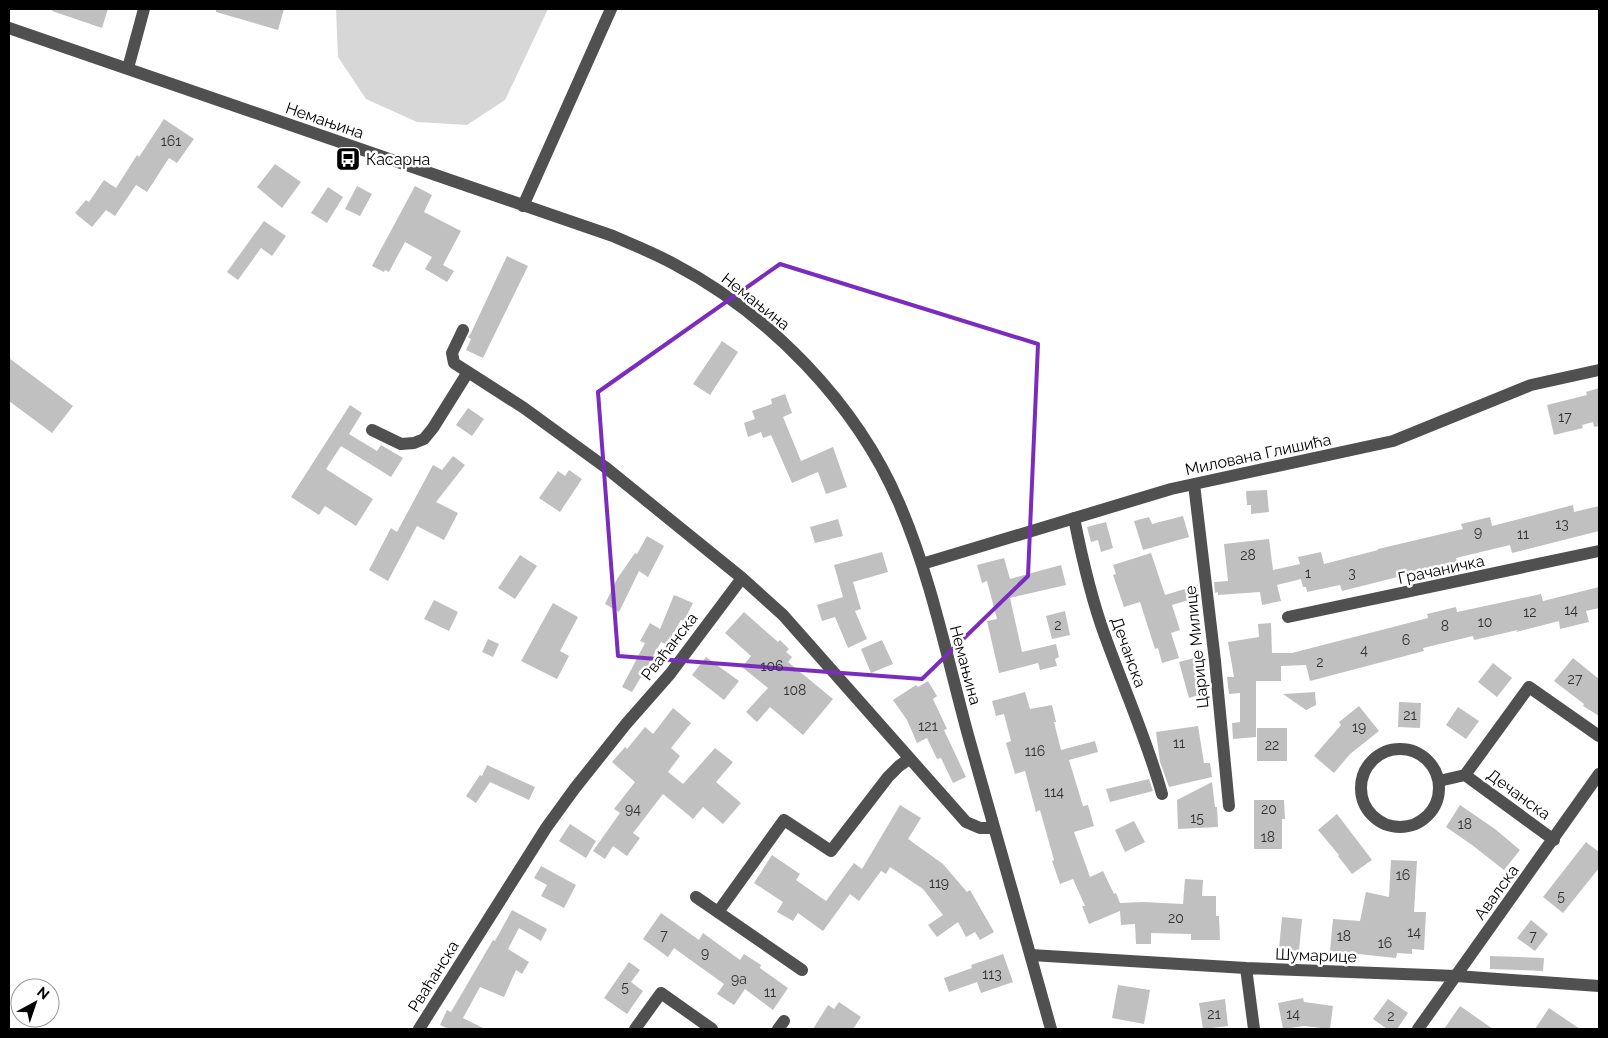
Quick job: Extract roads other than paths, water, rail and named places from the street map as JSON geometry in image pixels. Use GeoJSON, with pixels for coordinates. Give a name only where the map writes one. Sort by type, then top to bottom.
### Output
{"type":"FeatureCollection","features":[{"type":"Feature","properties":{"kind":"street"},"geometry":{"type":"LineString","coordinates":[[128,68],[144,9]]}},
{"type":"Feature","properties":{"kind":"street"},"geometry":{"type":"LineString","coordinates":[[523,206],[611,9]]}},
{"type":"Feature","properties":{"kind":"street","name":"Немањина"},"geometry":{"type":"LineString","coordinates":[[9,28],[613,236],[675,264],[729,299],[765,327],[796,355],[826,386],[866,440],[899,502],[922,564],[993,828],[1031,955],[1050,1029]]}},
{"type":"Feature","properties":{"kind":"street"},"geometry":{"type":"LineString","coordinates":[[463,330],[452,353],[454,363],[524,408],[605,467],[742,578],[783,615],[966,822],[980,828],[993,828]]}},
{"type":"Feature","properties":{"kind":"street","name":"Милована Глишића"},"geometry":{"type":"LineString","coordinates":[[922,564],[1172,489],[1393,441],[1531,386],[1599,370]]}},
{"type":"Feature","properties":{"kind":"street"},"geometry":{"type":"LineString","coordinates":[[372,430],[401,444],[414,443],[424,439],[434,428],[468,372]]}},
{"type":"Feature","properties":{"kind":"street","name":"Царице Милице"},"geometry":{"type":"LineString","coordinates":[[1194,484],[1215,661],[1229,806]]}},
{"type":"Feature","properties":{"kind":"street","name":"Дечанска"},"geometry":{"type":"LineString","coordinates":[[1074,518],[1085,569],[1104,635],[1141,727],[1162,794]]}},
{"type":"Feature","properties":{"kind":"street","name":"Грачаничка"},"geometry":{"type":"LineString","coordinates":[[1288,618],[1599,552]]}},
{"type":"Feature","properties":{"kind":"street","name":"Рваћанска"},"geometry":{"type":"LineString","coordinates":[[419,1029],[546,828],[626,724],[670,674],[742,578]]}},
{"type":"Feature","properties":{"kind":"street","name":"Дечанска"},"geometry":{"type":"LineString","coordinates":[[1439,781],[1465,775],[1529,687],[1599,736]]}},
{"type":"Feature","properties":{"kind":"street"},"geometry":{"type":"LineString","coordinates":[[1405,748],[1417,752],[1427,759],[1435,769],[1439,781],[1439,794],[1435,805],[1428,815],[1418,823],[1406,827],[1394,827],[1377,820],[1364,806],[1360,795],[1360,782],[1364,770],[1376,756],[1393,749],[1405,748]]}},
{"type":"Feature","properties":{"kind":"street"},"geometry":{"type":"LineString","coordinates":[[718,912],[784,820],[831,851],[888,776],[909,759]]}},
{"type":"Feature","properties":{"kind":"street","name":"Авалска"},"geometry":{"type":"LineString","coordinates":[[1418,1029],[1554,840],[1599,774]]}},
{"type":"Feature","properties":{"kind":"street","name":"Дечанска"},"geometry":{"type":"LineString","coordinates":[[1465,775],[1554,840]]}},
{"type":"Feature","properties":{"kind":"street"},"geometry":{"type":"LineString","coordinates":[[696,897],[802,970]]}},
{"type":"Feature","properties":{"kind":"street","name":"Шумарице"},"geometry":{"type":"LineString","coordinates":[[1031,955],[1246,968],[1456,976],[1599,986]]}},
{"type":"Feature","properties":{"kind":"street"},"geometry":{"type":"LineString","coordinates":[[1246,968],[1254,1029]]}},
{"type":"Feature","properties":{"kind":"street"},"geometry":{"type":"LineString","coordinates":[[635,1029],[661,994],[712,1029]]}},
{"type":"Feature","properties":{"kind":"place","name":"Касарна"},"geometry":{"type":"Point","coordinates":[348,159]}}]}
